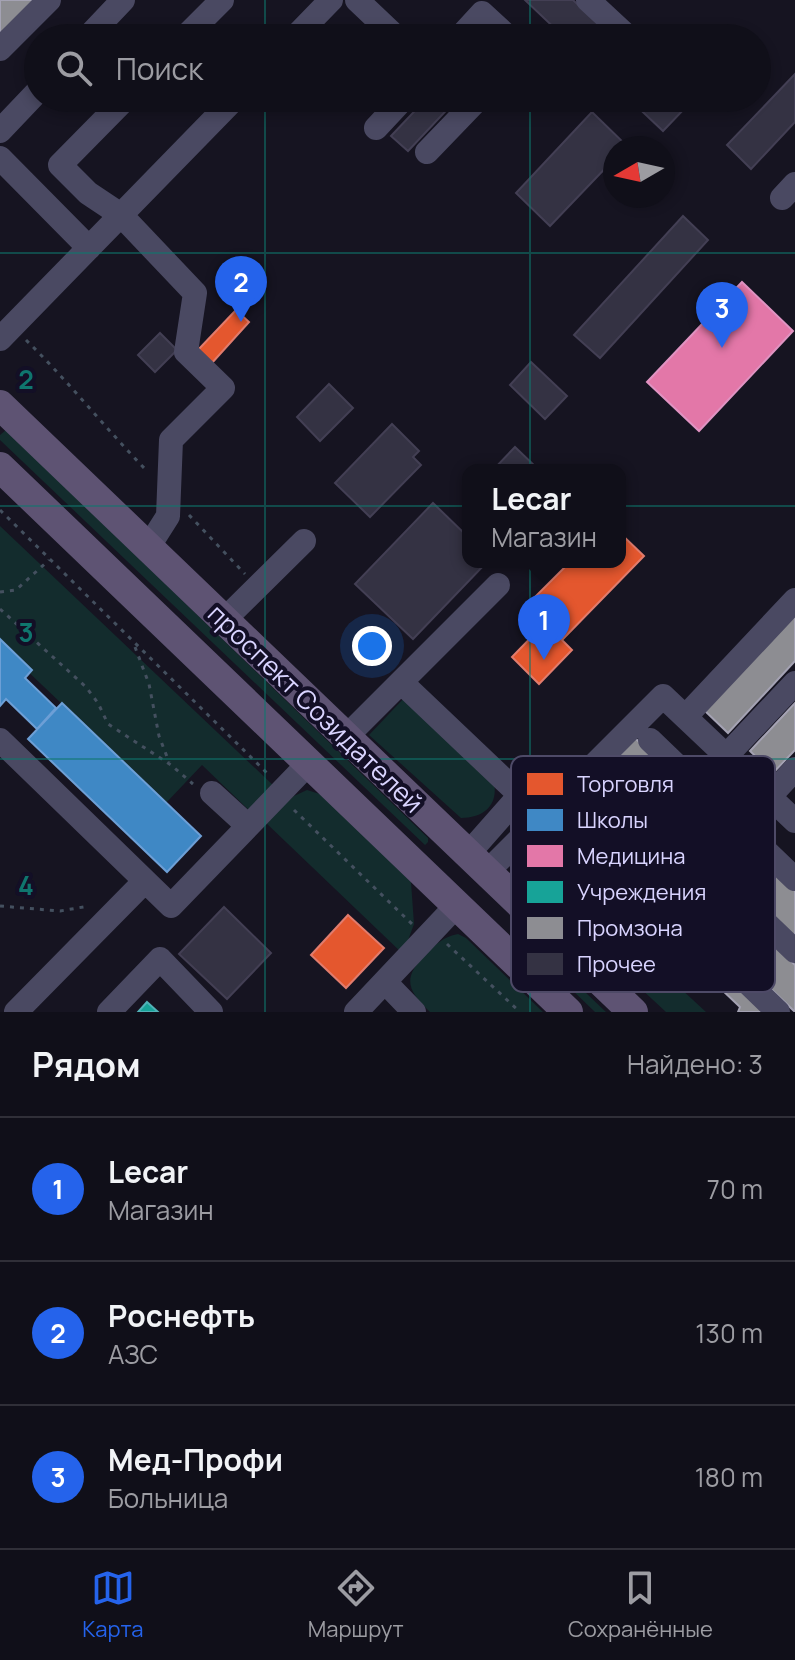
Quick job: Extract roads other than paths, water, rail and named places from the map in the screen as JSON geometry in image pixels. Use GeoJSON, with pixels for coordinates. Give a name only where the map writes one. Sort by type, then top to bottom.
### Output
{"type":"FeatureCollection","features":[{"type":"Feature","properties":{"kind":"main road","name":"проспект Созидателей"},"geometry":{"type":"LineString","coordinates":[[0,405],[511,895]]}},
{"type":"Feature","properties":{"kind":"main road","name":"проспект Созидателей"},"geometry":{"type":"LineString","coordinates":[[0,467],[511,957]]}},
{"type":"Feature","properties":{"kind":"main road"},"geometry":{"type":"LineString","coordinates":[[457,905],[477,863]]}},
{"type":"Feature","properties":{"kind":"main road","name":"проспект Созидателей"},"geometry":{"type":"LineString","coordinates":[[547,992],[568,1012]]}},
{"type":"Feature","properties":{"kind":"main road","name":"проспект Созидателей"},"geometry":{"type":"LineString","coordinates":[[612,992],[633,1012]]}},
{"type":"Feature","properties":{"kind":"street"},"geometry":{"type":"LineString","coordinates":[[25,24],[49,0]]}},
{"type":"Feature","properties":{"kind":"street"},"geometry":{"type":"LineString","coordinates":[[100,24],[123,0]]}},
{"type":"Feature","properties":{"kind":"street"},"geometry":{"type":"LineString","coordinates":[[198,24],[222,0]]}},
{"type":"Feature","properties":{"kind":"street"},"geometry":{"type":"LineString","coordinates":[[308,24],[331,0]]}},
{"type":"Feature","properties":{"kind":"street"},"geometry":{"type":"LineString","coordinates":[[357,0],[382,24]]}},
{"type":"Feature","properties":{"kind":"street"},"geometry":{"type":"LineString","coordinates":[[588,0],[614,24]]}},
{"type":"Feature","properties":{"kind":"street"},"geometry":{"type":"LineString","coordinates":[[472,24],[482,13],[494,24]]}},
{"type":"Feature","properties":{"kind":"street"},"geometry":{"type":"LineString","coordinates":[[0,49],[24,25]]}},
{"type":"Feature","properties":{"kind":"street"},"geometry":{"type":"LineString","coordinates":[[5,116],[24,102]]}},
{"type":"Feature","properties":{"kind":"street"},"geometry":{"type":"LineString","coordinates":[[112,112],[60,165],[88,193],[121,215],[195,293],[186,352],[223,388],[171,440],[168,516],[149,546]]}},
{"type":"Feature","properties":{"kind":"street"},"geometry":{"type":"LineString","coordinates":[[6,332],[221,112]]}},
{"type":"Feature","properties":{"kind":"street"},"geometry":{"type":"LineString","coordinates":[[376,128],[391,112]]}},
{"type":"Feature","properties":{"kind":"street"},"geometry":{"type":"LineString","coordinates":[[427,152],[466,112]]}},
{"type":"Feature","properties":{"kind":"street"},"geometry":{"type":"LineString","coordinates":[[0,158],[89,248]]}},
{"type":"Feature","properties":{"kind":"street"},"geometry":{"type":"LineString","coordinates":[[224,620],[304,541]]}},
{"type":"Feature","properties":{"kind":"street"},"geometry":{"type":"LineString","coordinates":[[346,737],[498,585]]}},
{"type":"Feature","properties":{"kind":"street"},"geometry":{"type":"LineString","coordinates":[[686,716],[795,600]]}},
{"type":"Feature","properties":{"kind":"street"},"geometry":{"type":"LineString","coordinates":[[402,683],[511,786]]}},
{"type":"Feature","properties":{"kind":"street"},"geometry":{"type":"LineString","coordinates":[[596,756],[663,696],[727,755],[795,683]]}},
{"type":"Feature","properties":{"kind":"street"},"geometry":{"type":"LineString","coordinates":[[0,740],[171,906],[309,763]]}},
{"type":"Feature","properties":{"kind":"street"},"geometry":{"type":"LineString","coordinates":[[650,740],[667,756]]}},
{"type":"Feature","properties":{"kind":"street"},"geometry":{"type":"LineString","coordinates":[[775,791],[795,769]]}},
{"type":"Feature","properties":{"kind":"street"},"geometry":{"type":"LineString","coordinates":[[202,788],[248,826]]}},
{"type":"Feature","properties":{"kind":"street"},"geometry":{"type":"LineString","coordinates":[[775,803],[795,821]]}},
{"type":"Feature","properties":{"kind":"street"},"geometry":{"type":"LineString","coordinates":[[477,863],[511,809]]}},
{"type":"Feature","properties":{"kind":"street"},"geometry":{"type":"LineString","coordinates":[[477,863],[511,832]]}},
{"type":"Feature","properties":{"kind":"street"},"geometry":{"type":"LineString","coordinates":[[775,860],[795,879]]}},
{"type":"Feature","properties":{"kind":"street"},"geometry":{"type":"LineString","coordinates":[[16,1012],[145,881]]}},
{"type":"Feature","properties":{"kind":"street"},"geometry":{"type":"LineString","coordinates":[[356,1012],[457,905]]}},
{"type":"Feature","properties":{"kind":"street"},"geometry":{"type":"LineString","coordinates":[[775,932],[795,951]]}},
{"type":"Feature","properties":{"kind":"street"},"geometry":{"type":"LineString","coordinates":[[109,1012],[160,959],[211,1012]]}},
{"type":"Feature","properties":{"kind":"street"},"geometry":{"type":"LineString","coordinates":[[385,982],[414,1012]]}},
{"type":"Feature","properties":{"kind":"street"},"geometry":{"type":"LineString","coordinates":[[757,992],[778,1012]]}},
{"type":"Feature","properties":{"kind":"place","name":"Роснефть"},"geometry":{"type":"Point","coordinates":[241,322]}},
{"type":"Feature","properties":{"kind":"place","name":"Мед-Профи"},"geometry":{"type":"Point","coordinates":[722,348]}},
{"type":"Feature","properties":{"kind":"place","name":"Lecar"},"geometry":{"type":"Point","coordinates":[544,660]}}]}
